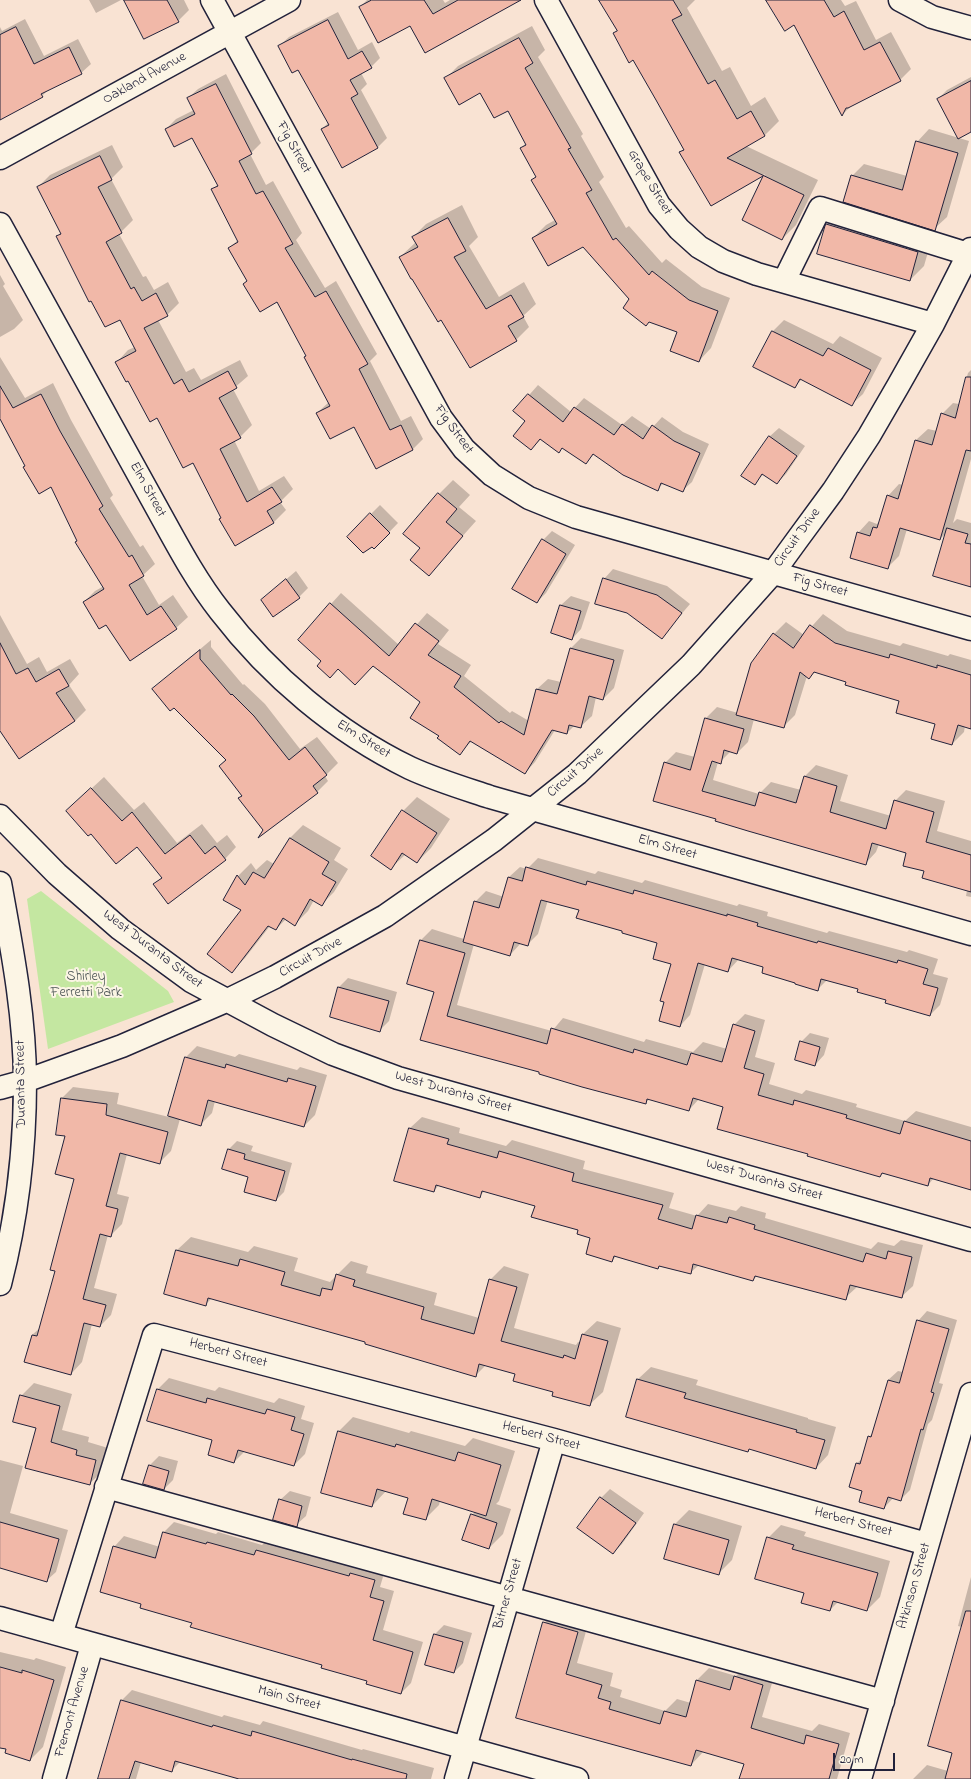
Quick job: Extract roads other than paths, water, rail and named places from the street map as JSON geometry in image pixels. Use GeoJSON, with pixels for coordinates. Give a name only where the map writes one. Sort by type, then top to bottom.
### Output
{"type":"FeatureCollection","features":[{"type":"Feature","properties":{"kind":"street","name":"Fig Street"},"geometry":{"type":"LineString","coordinates":[[212,0],[441,418],[464,449],[492,475],[529,498],[576,517],[971,629]]}},
{"type":"Feature","properties":{"kind":"street","name":"Oakland Avenue"},"geometry":{"type":"LineString","coordinates":[[0,158],[289,0]]}},
{"type":"Feature","properties":{"kind":"street","name":"Grape Street"},"geometry":{"type":"LineString","coordinates":[[546,0],[659,205],[679,229],[699,247],[723,261],[784,281],[933,324]]}},
{"type":"Feature","properties":{"kind":"street"},"geometry":{"type":"LineString","coordinates":[[900,0],[932,17],[971,28]]}},
{"type":"Feature","properties":{"kind":"street"},"geometry":{"type":"LineString","coordinates":[[784,281],[820,208],[970,252]]}},
{"type":"Feature","properties":{"kind":"street","name":"Elm Street"},"geometry":{"type":"LineString","coordinates":[[0,224],[190,568],[219,610],[251,649],[310,703],[339,726],[377,750],[410,768],[448,783],[533,810],[971,934]]}},
{"type":"Feature","properties":{"kind":"street","name":"Circuit Drive"},"geometry":{"type":"LineString","coordinates":[[0,1088],[25,1081],[122,1046],[275,978],[386,916],[494,840],[577,774],[685,670],[773,573],[833,491],[869,436],[933,324],[970,252]]}},
{"type":"Feature","properties":{"kind":"street","name":"West Duranta Street"},"geometry":{"type":"LineString","coordinates":[[0,816],[57,874],[120,929],[191,981],[226,1001],[333,1054],[398,1078],[971,1240]]}},
{"type":"Feature","properties":{"kind":"street","name":"Duranta Street"},"geometry":{"type":"LineString","coordinates":[[0,883],[17,981],[25,1081],[24,1125],[18,1192],[10,1241],[0,1284]]}},
{"type":"Feature","properties":{"kind":"street","name":"Herbert Street"},"geometry":{"type":"LineString","coordinates":[[106,1487],[154,1335],[554,1440],[927,1544]]}},
{"type":"Feature","properties":{"kind":"street","name":"Atkinson Street"},"geometry":{"type":"LineString","coordinates":[[860,1779],[971,1394]]}},
{"type":"Feature","properties":{"kind":"street","name":"Bitner Street"},"geometry":{"type":"LineString","coordinates":[[456,1779],[554,1440]]}},
{"type":"Feature","properties":{"kind":"street"},"geometry":{"type":"LineString","coordinates":[[61,1635],[106,1487],[883,1701]]}},
{"type":"Feature","properties":{"kind":"street","name":"Main Street"},"geometry":{"type":"LineString","coordinates":[[0,1618],[92,1645],[577,1779]]}},
{"type":"Feature","properties":{"kind":"street","name":"Fremont Avenue"},"geometry":{"type":"LineString","coordinates":[[54,1779],[92,1645]]}},
{"type":"Feature","properties":{"kind":"park label","name":"Shirley Ferretti Park"},"geometry":{"type":"Point","coordinates":[86,986]}}]}
